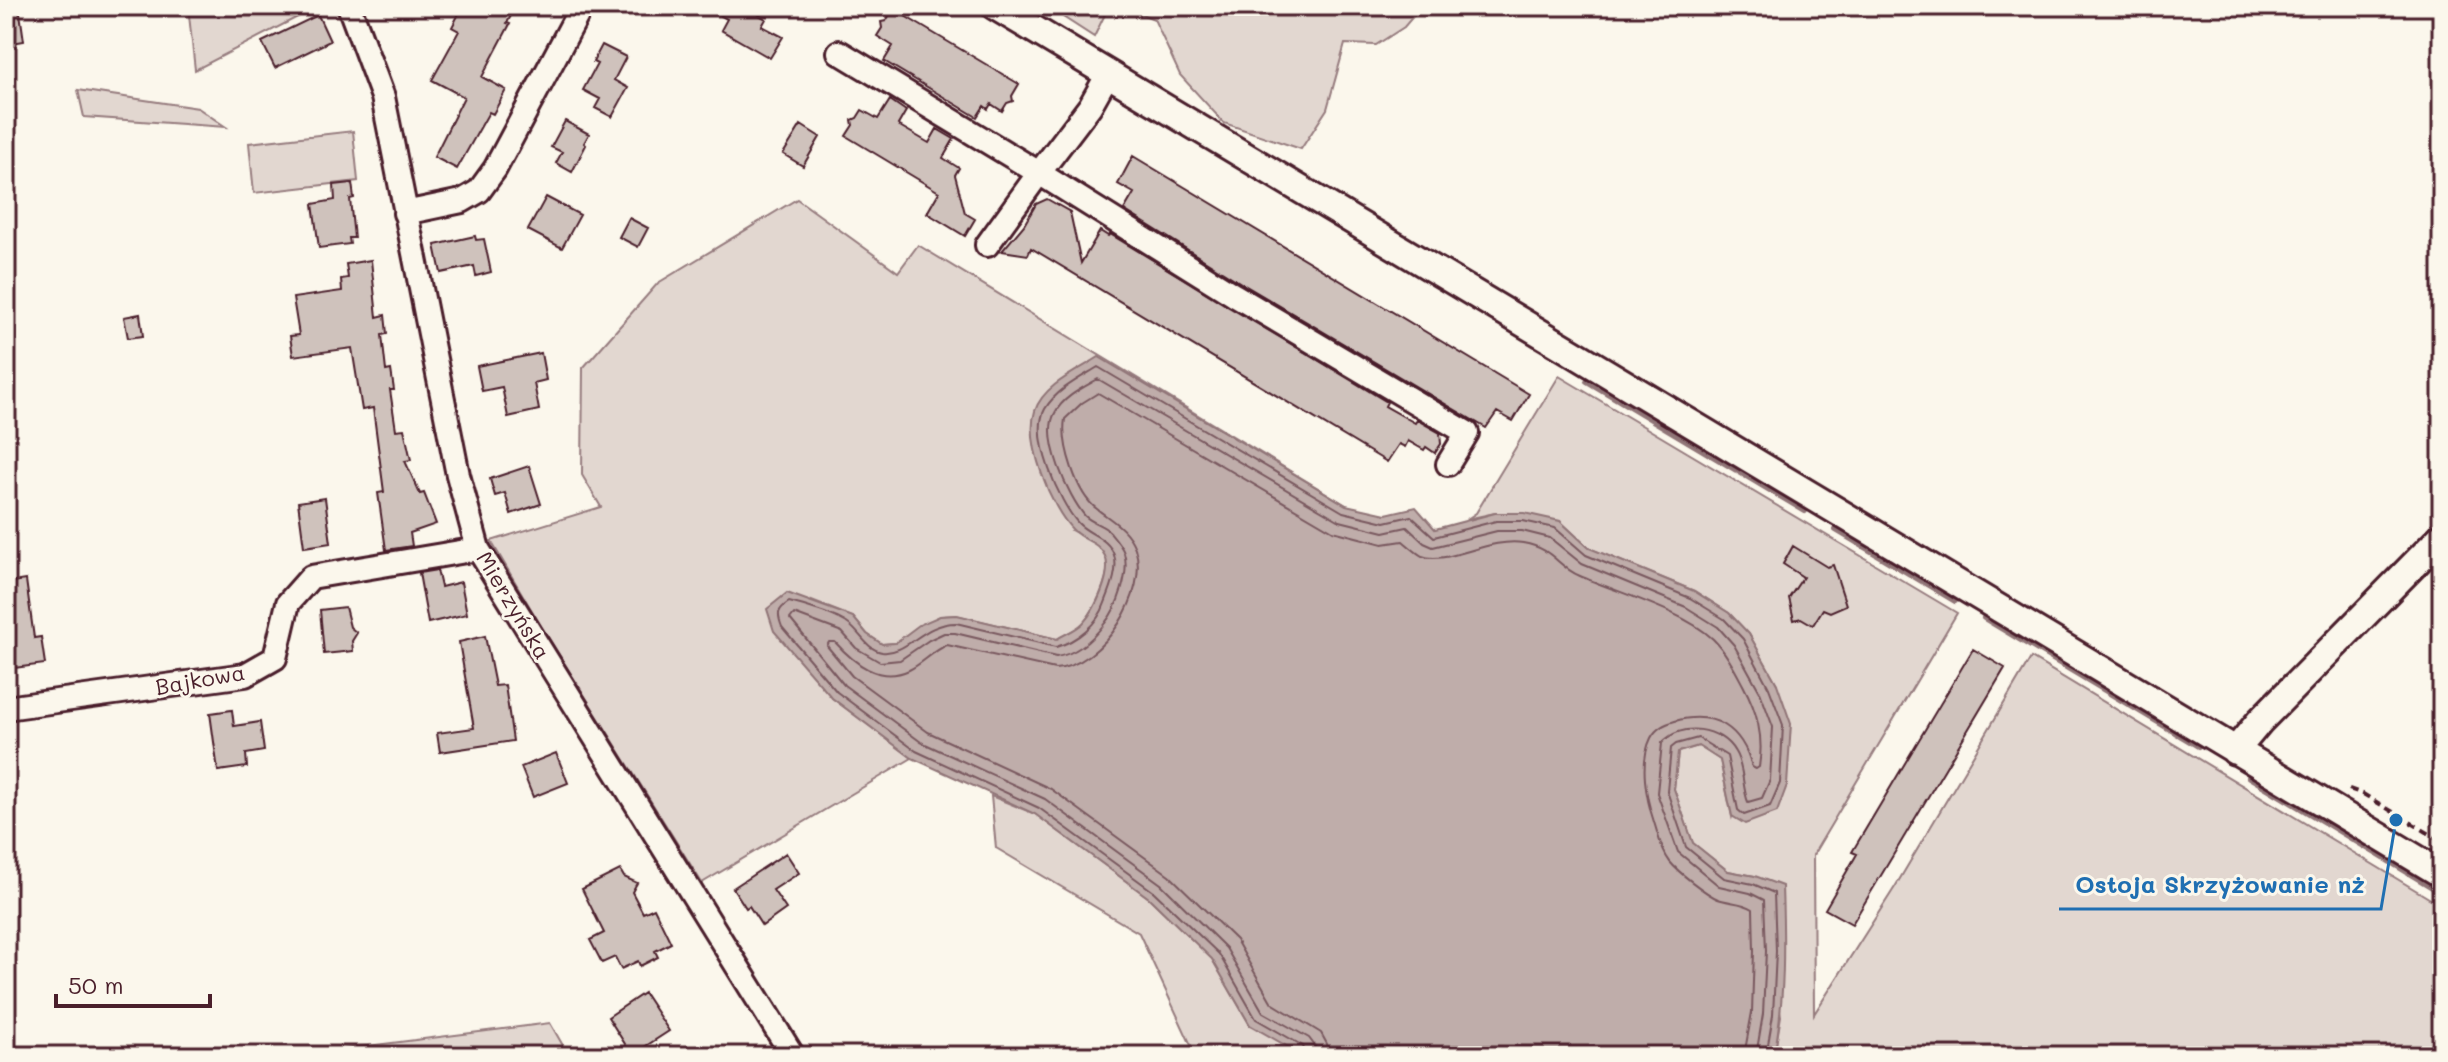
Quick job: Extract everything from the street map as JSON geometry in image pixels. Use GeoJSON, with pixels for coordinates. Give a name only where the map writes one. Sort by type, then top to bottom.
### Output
{"type":"FeatureCollection","features":[{"type":"Feature","properties":{"kind":"street","name":"Mierzyńska"},"geometry":{"type":"LineString","coordinates":[[349,6],[383,97],[458,475],[478,549],[793,1056]]}},
{"type":"Feature","properties":{"kind":"street"},"geometry":{"type":"LineString","coordinates":[[405,213],[462,201],[479,191],[495,169],[582,6]]}},
{"type":"Feature","properties":{"kind":"street"},"geometry":{"type":"LineString","coordinates":[[995,6],[2442,874]]}},
{"type":"Feature","properties":{"kind":"street"},"geometry":{"type":"LineString","coordinates":[[839,52],[1234,295],[1467,433],[1448,464]]}},
{"type":"Feature","properties":{"kind":"street"},"geometry":{"type":"LineString","coordinates":[[987,245],[1090,106],[1108,74]]}},
{"type":"Feature","properties":{"kind":"street"},"geometry":{"type":"LineString","coordinates":[[2235,751],[2442,536]]}},
{"type":"Feature","properties":{"kind":"street","name":"Bajkowa"},"geometry":{"type":"LineString","coordinates":[[6,708],[245,675],[275,658],[288,603],[311,577],[478,549]]}},
{"type":"Feature","properties":{"kind":"path"},"geometry":{"type":"LineString","coordinates":[[2340,786],[2363,794],[2442,841]]}},
{"type":"Feature","properties":{"kind":"shaded area"},"geometry":{"type":"Polygon","coordinates":[[[188,6],[319,6],[195,70],[188,6]]]}},
{"type":"Feature","properties":{"kind":"shaded area"},"geometry":{"type":"Polygon","coordinates":[[[1046,6],[1109,6],[1094,37],[1046,6]]]}},
{"type":"Feature","properties":{"kind":"shaded area"},"geometry":{"type":"Polygon","coordinates":[[[1121,6],[1422,6],[1404,27],[1376,45],[1345,44],[1327,109],[1301,149],[1224,123],[1180,75],[1154,19],[1121,6]]]}},
{"type":"Feature","properties":{"kind":"shaded area"},"geometry":{"type":"Polygon","coordinates":[[[78,90],[198,108],[226,127],[84,117],[78,90]]]}},
{"type":"Feature","properties":{"kind":"shaded area"},"geometry":{"type":"Polygon","coordinates":[[[353,131],[358,181],[254,193],[249,143],[353,131]]]}},
{"type":"Feature","properties":{"kind":"shaded area"},"geometry":{"type":"Polygon","coordinates":[[[797,199],[898,272],[918,245],[1346,505],[1073,531],[1102,549],[1108,566],[1100,595],[1090,614],[1079,627],[1057,639],[956,615],[940,616],[895,643],[882,644],[867,634],[853,617],[812,601],[832,698],[912,758],[702,883],[491,541],[601,507],[582,475],[583,368],[658,283],[797,199]]]}},
{"type":"Feature","properties":{"kind":"shaded area"},"geometry":{"type":"Polygon","coordinates":[[[1559,376],[1957,613],[1813,855],[1814,1014],[1895,887],[2031,658],[2442,906],[2442,1056],[1774,1056],[1781,1016],[1755,876],[1728,871],[1693,843],[1674,789],[1678,752],[1699,746],[1720,760],[1732,817],[1777,684],[1749,634],[1729,613],[1694,591],[1589,548],[1560,521],[1495,513],[1467,519],[1476,513],[1559,376]]]}},
{"type":"Feature","properties":{"kind":"shaded area"},"geometry":{"type":"Polygon","coordinates":[[[991,796],[1035,814],[1149,898],[1212,959],[1250,1025],[1486,1056],[1196,1056],[1139,933],[996,848],[991,796]]]}},
{"type":"Feature","properties":{"kind":"shaded area"},"geometry":{"type":"Polygon","coordinates":[[[550,1023],[569,1056],[288,1056],[550,1023]]]}},
{"type":"Feature","properties":{"kind":"water"},"geometry":{"type":"Polygon","coordinates":[[[1099,357],[1346,505],[1386,514],[1416,507],[1435,529],[1495,513],[1524,513],[1560,521],[1589,548],[1694,591],[1729,613],[1749,634],[1777,684],[1791,724],[1787,785],[1777,812],[1745,824],[1732,816],[1720,760],[1698,746],[1678,752],[1674,789],[1693,843],[1728,871],[1755,876],[1782,886],[1782,992],[1774,1056],[1304,1056],[1250,1025],[1212,959],[1149,898],[1035,814],[912,758],[832,698],[774,631],[767,609],[787,593],[853,617],[867,634],[882,644],[895,643],[919,625],[940,616],[957,615],[1057,639],[1077,628],[1088,617],[1105,582],[1105,556],[1098,547],[1073,530],[1056,506],[1042,474],[1033,439],[1033,424],[1035,411],[1046,393],[1062,379],[1099,357]]]}},
{"type":"Feature","properties":{"kind":"building"},"geometry":{"type":"Polygon","coordinates":[[[6,6],[19,6],[24,41],[6,44],[6,6]]]}},
{"type":"Feature","properties":{"kind":"building"},"geometry":{"type":"Polygon","coordinates":[[[463,6],[497,6],[512,14],[507,23],[510,24],[482,77],[506,90],[493,114],[489,112],[457,169],[434,157],[464,97],[432,80],[459,31],[452,27],[463,6]]]}},
{"type":"Feature","properties":{"kind":"building"},"geometry":{"type":"Polygon","coordinates":[[[703,6],[743,6],[766,19],[762,26],[783,37],[770,58],[721,30],[727,19],[703,6]]]}},
{"type":"Feature","properties":{"kind":"building"},"geometry":{"type":"Polygon","coordinates":[[[893,9],[1019,84],[1012,96],[1013,101],[1007,103],[1002,111],[991,104],[988,109],[984,106],[977,117],[884,61],[893,46],[877,36],[882,28],[881,22],[886,21],[893,9]]]}},
{"type":"Feature","properties":{"kind":"building"},"geometry":{"type":"Polygon","coordinates":[[[318,15],[330,41],[275,68],[262,42],[318,15]]]}},
{"type":"Feature","properties":{"kind":"building"},"geometry":{"type":"Polygon","coordinates":[[[602,45],[626,57],[614,80],[628,88],[612,117],[595,108],[600,99],[583,90],[597,64],[593,62],[602,45]]]}},
{"type":"Feature","properties":{"kind":"building"},"geometry":{"type":"Polygon","coordinates":[[[890,100],[906,111],[898,125],[929,143],[937,129],[954,139],[943,158],[959,168],[955,175],[965,213],[975,219],[965,236],[927,213],[939,192],[846,136],[853,125],[852,120],[862,110],[878,119],[890,100]]]}},
{"type":"Feature","properties":{"kind":"building"},"geometry":{"type":"Polygon","coordinates":[[[565,121],[589,134],[572,172],[556,163],[562,152],[551,147],[565,121]]]}},
{"type":"Feature","properties":{"kind":"building"},"geometry":{"type":"Polygon","coordinates":[[[801,125],[820,137],[803,166],[783,154],[801,125]]]}},
{"type":"Feature","properties":{"kind":"building"},"geometry":{"type":"Polygon","coordinates":[[[1133,156],[1529,394],[1513,421],[1497,412],[1486,428],[1124,210],[1134,193],[1118,184],[1133,156]]]}},
{"type":"Feature","properties":{"kind":"building"},"geometry":{"type":"Polygon","coordinates":[[[352,183],[354,198],[350,199],[354,238],[349,238],[350,244],[319,248],[313,204],[335,200],[334,185],[352,183]]]}},
{"type":"Feature","properties":{"kind":"building"},"geometry":{"type":"Polygon","coordinates":[[[546,197],[580,215],[562,248],[528,230],[546,197]]]}},
{"type":"Feature","properties":{"kind":"building"},"geometry":{"type":"Polygon","coordinates":[[[1047,199],[1070,212],[1081,263],[1100,231],[1108,236],[1110,234],[1387,402],[1385,406],[1440,433],[1441,444],[1435,453],[1408,441],[1405,447],[1399,444],[1387,462],[1031,248],[1028,255],[1002,251],[1024,225],[1036,204],[1047,199]]]}},
{"type":"Feature","properties":{"kind":"building"},"geometry":{"type":"Polygon","coordinates":[[[629,218],[648,228],[638,247],[619,237],[629,218]]]}},
{"type":"Feature","properties":{"kind":"building"},"geometry":{"type":"Polygon","coordinates":[[[475,236],[476,240],[484,239],[491,272],[476,276],[474,266],[441,273],[435,245],[475,236]]]}},
{"type":"Feature","properties":{"kind":"building"},"geometry":{"type":"Polygon","coordinates":[[[371,260],[377,317],[385,315],[387,334],[382,335],[386,371],[391,370],[394,390],[390,390],[396,430],[404,429],[411,460],[405,461],[420,494],[424,493],[436,524],[410,533],[412,546],[386,550],[378,493],[384,492],[373,408],[362,410],[352,348],[293,356],[290,336],[299,335],[293,298],[342,291],[341,279],[348,278],[346,264],[371,260]]]}},
{"type":"Feature","properties":{"kind":"building"},"geometry":{"type":"Polygon","coordinates":[[[140,314],[143,336],[128,338],[124,317],[140,314]]]}},
{"type":"Feature","properties":{"kind":"building"},"geometry":{"type":"Polygon","coordinates":[[[541,353],[546,380],[534,383],[539,410],[508,417],[502,387],[482,391],[477,366],[541,353]]]}},
{"type":"Feature","properties":{"kind":"building"},"geometry":{"type":"Polygon","coordinates":[[[529,466],[541,504],[511,514],[505,493],[495,496],[490,479],[529,466]]]}},
{"type":"Feature","properties":{"kind":"building"},"geometry":{"type":"Polygon","coordinates":[[[325,498],[331,543],[304,547],[298,502],[325,498]]]}},
{"type":"Feature","properties":{"kind":"building"},"geometry":{"type":"Polygon","coordinates":[[[1793,546],[1827,567],[1833,565],[1846,605],[1830,612],[1823,609],[1813,625],[1801,618],[1794,620],[1789,598],[1803,577],[1783,564],[1793,546]]]}},
{"type":"Feature","properties":{"kind":"building"},"geometry":{"type":"Polygon","coordinates":[[[437,570],[441,587],[461,582],[467,614],[428,623],[419,573],[437,570]]]}},
{"type":"Feature","properties":{"kind":"building"},"geometry":{"type":"Polygon","coordinates":[[[26,580],[34,638],[41,637],[45,664],[6,669],[6,641],[12,641],[6,583],[26,580]]]}},
{"type":"Feature","properties":{"kind":"building"},"geometry":{"type":"Polygon","coordinates":[[[345,607],[350,627],[357,633],[352,641],[353,651],[324,654],[320,610],[345,607]]]}},
{"type":"Feature","properties":{"kind":"building"},"geometry":{"type":"Polygon","coordinates":[[[485,636],[495,686],[505,685],[513,741],[440,752],[437,733],[474,728],[459,642],[485,636]]]}},
{"type":"Feature","properties":{"kind":"building"},"geometry":{"type":"Polygon","coordinates":[[[1973,649],[2005,668],[1852,924],[1825,909],[1857,854],[1852,852],[1973,649]]]}},
{"type":"Feature","properties":{"kind":"building"},"geometry":{"type":"Polygon","coordinates":[[[232,710],[234,726],[260,722],[264,751],[246,754],[247,767],[218,771],[210,713],[232,710]]]}},
{"type":"Feature","properties":{"kind":"building"},"geometry":{"type":"Polygon","coordinates":[[[556,753],[568,783],[533,797],[521,767],[556,753]]]}},
{"type":"Feature","properties":{"kind":"building"},"geometry":{"type":"Polygon","coordinates":[[[786,853],[799,873],[773,890],[786,909],[762,926],[733,888],[786,853]]]}},
{"type":"Feature","properties":{"kind":"building"},"geometry":{"type":"Polygon","coordinates":[[[620,870],[624,877],[637,883],[632,892],[643,913],[654,908],[671,943],[655,951],[658,957],[640,966],[638,961],[621,969],[615,957],[602,963],[590,940],[604,933],[582,889],[620,870]]]}},
{"type":"Feature","properties":{"kind":"building"},"geometry":{"type":"Polygon","coordinates":[[[644,993],[669,1031],[632,1055],[608,1017],[644,993]]]}},
{"type":"Feature","properties":{"kind":"waterway"},"geometry":{"type":"LineString","coordinates":[[1587,381],[1805,511]]}},
{"type":"Feature","properties":{"kind":"waterway"},"geometry":{"type":"LineString","coordinates":[[1836,530],[1955,601]]}},
{"type":"Feature","properties":{"kind":"waterway"},"geometry":{"type":"LineString","coordinates":[[1984,618],[2198,746]]}},
{"type":"Feature","properties":{"kind":"waterway"},"geometry":{"type":"LineString","coordinates":[[2249,777],[2442,893]]}},
{"type":"Feature","properties":{"kind":"place","name":"Ostoja Skrzyżowanie nż"},"geometry":{"type":"Point","coordinates":[2396,820]}}]}
